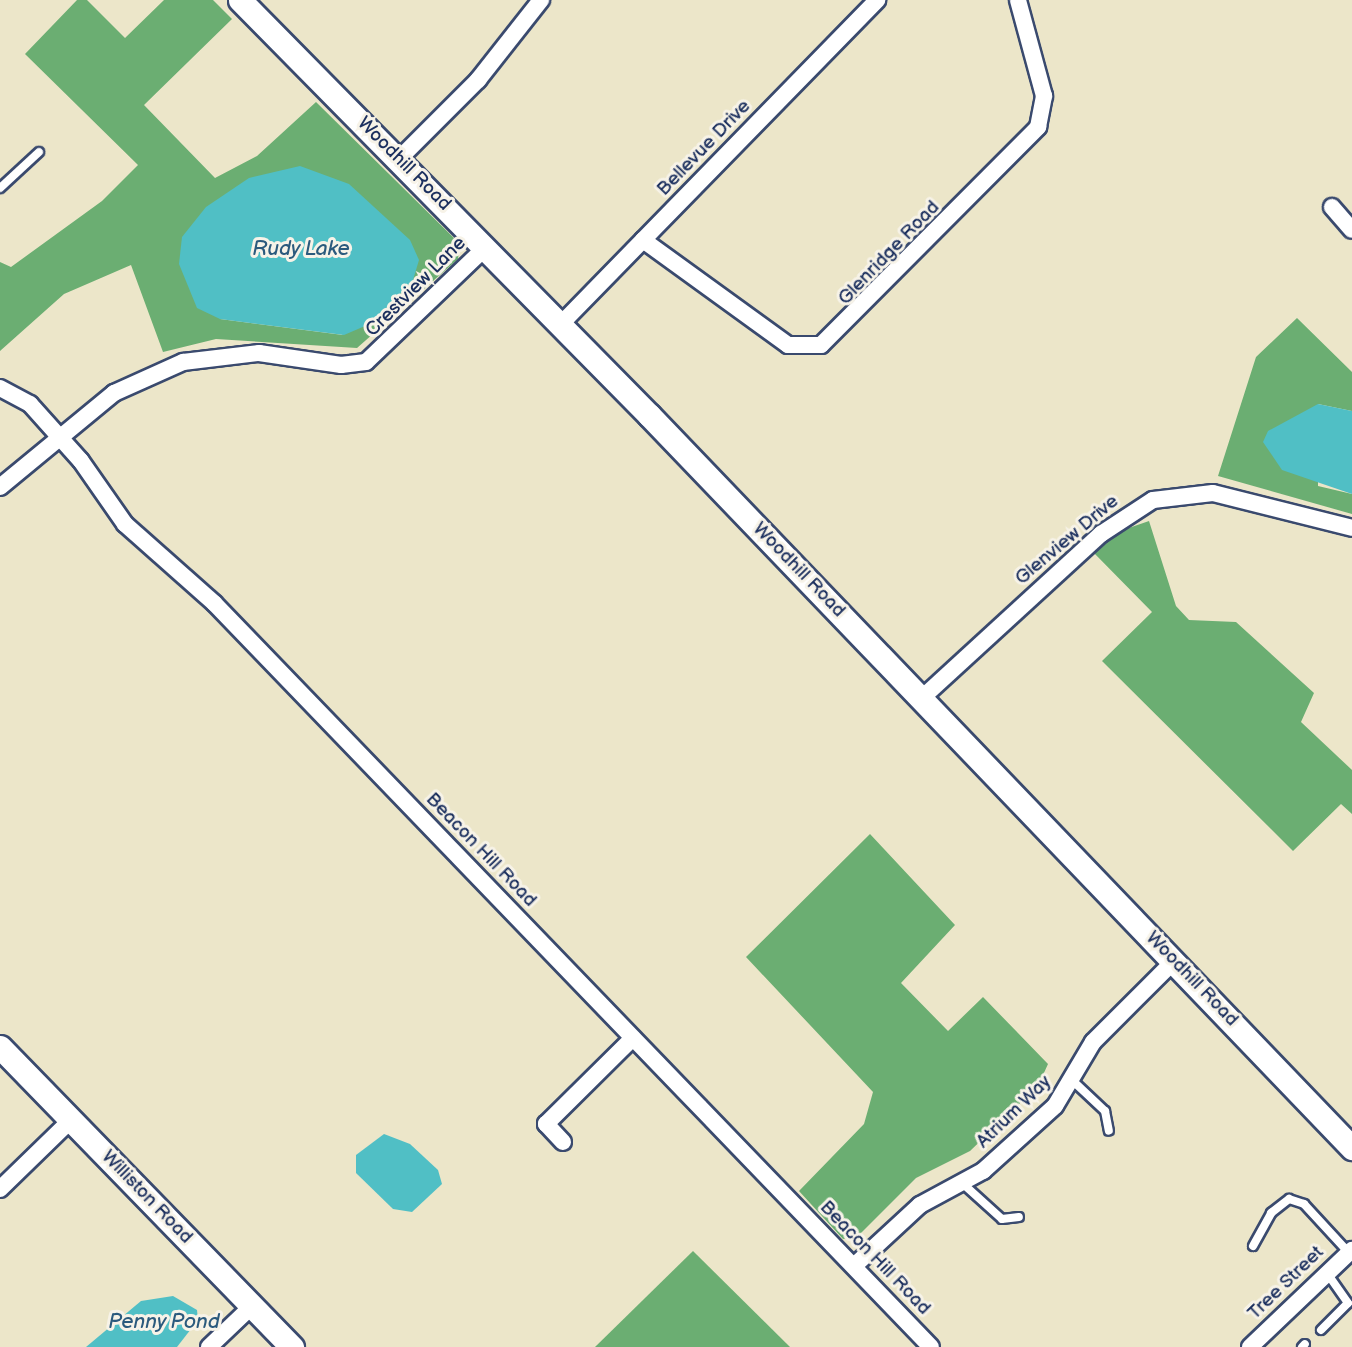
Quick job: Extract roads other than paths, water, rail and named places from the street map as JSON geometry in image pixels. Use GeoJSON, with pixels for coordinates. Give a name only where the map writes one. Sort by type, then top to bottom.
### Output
{"type":"FeatureCollection","features":[{"type":"Feature","properties":{"kind":"street","name":"Woodhill Road"},"geometry":{"type":"LineString","coordinates":[[240,0],[561,324],[1352,1147]]}},
{"type":"Feature","properties":{"kind":"street"},"geometry":{"type":"LineString","coordinates":[[399,159],[478,80],[541,0]]}},
{"type":"Feature","properties":{"kind":"street","name":"Bellevue Drive"},"geometry":{"type":"LineString","coordinates":[[561,324],[877,0]]}},
{"type":"Feature","properties":{"kind":"street","name":"Glenridge Road"},"geometry":{"type":"LineString","coordinates":[[643,240],[788,345],[821,345],[1038,127],[1044,96],[1018,0]]}},
{"type":"Feature","properties":{"kind":"street"},"geometry":{"type":"LineString","coordinates":[[1332,207],[1352,230]]}},
{"type":"Feature","properties":{"kind":"street","name":"Crestview Lane"},"geometry":{"type":"LineString","coordinates":[[0,487],[59,435],[114,393],[183,362],[259,353],[341,365],[366,362],[486,247]]}},
{"type":"Feature","properties":{"kind":"street","name":"Beacon Hill Road"},"geometry":{"type":"LineString","coordinates":[[0,388],[30,404],[59,435],[125,524],[214,603],[931,1347]]}},
{"type":"Feature","properties":{"kind":"street","name":"Glenview Drive"},"geometry":{"type":"LineString","coordinates":[[922,698],[1101,534],[1153,500],[1213,493],[1352,528]]}},
{"type":"Feature","properties":{"kind":"street","name":"Atrium Way"},"geometry":{"type":"LineString","coordinates":[[854,1266],[920,1205],[1002,1155],[1073,1082],[1093,1042],[1175,960]]}},
{"type":"Feature","properties":{"kind":"street"},"geometry":{"type":"LineString","coordinates":[[563,1142],[546,1124],[633,1038]]}},
{"type":"Feature","properties":{"kind":"street","name":"Williston Road"},"geometry":{"type":"LineString","coordinates":[[0,1047],[292,1347]]}},
{"type":"Feature","properties":{"kind":"street"},"geometry":{"type":"LineString","coordinates":[[0,1189],[72,1119]]}},
{"type":"Feature","properties":{"kind":"street","name":"Tree Street"},"geometry":{"type":"LineString","coordinates":[[1253,1346],[1350,1251]]}},
{"type":"Feature","properties":{"kind":"street"},"geometry":{"type":"LineString","coordinates":[[209,1347],[252,1306]]}},
{"type":"Feature","properties":{"kind":"lane"},"geometry":{"type":"LineString","coordinates":[[0,188],[39,152]]}},
{"type":"Feature","properties":{"kind":"lane"},"geometry":{"type":"LineString","coordinates":[[1073,1082],[1105,1111],[1109,1131]]}},
{"type":"Feature","properties":{"kind":"lane"},"geometry":{"type":"LineString","coordinates":[[961,1182],[1002,1219],[1019,1217]]}},
{"type":"Feature","properties":{"kind":"lane"},"geometry":{"type":"LineString","coordinates":[[1253,1246],[1271,1213],[1289,1199],[1304,1204],[1350,1251]]}},
{"type":"Feature","properties":{"kind":"lane"},"geometry":{"type":"LineString","coordinates":[[1321,1330],[1348,1303],[1327,1273]]}},
{"type":"Feature","properties":{"kind":"water","name":"Rudy Lake"},"geometry":{"type":"Polygon","coordinates":[[[300,166],[349,184],[410,240],[419,260],[413,280],[372,323],[344,335],[220,319],[197,308],[179,264],[182,237],[206,207],[249,178],[300,166]]]}},
{"type":"Feature","properties":{"kind":"water"},"geometry":{"type":"Polygon","coordinates":[[[1318,404],[1352,411],[1352,494],[1282,470],[1263,442],[1268,431],[1318,404]]]}},
{"type":"Feature","properties":{"kind":"water"},"geometry":{"type":"Polygon","coordinates":[[[384,1134],[410,1144],[438,1170],[442,1184],[412,1212],[393,1209],[356,1173],[356,1155],[384,1134]]]}},
{"type":"Feature","properties":{"kind":"water","name":"Penny Pond"},"geometry":{"type":"Polygon","coordinates":[[[173,1296],[197,1310],[198,1320],[177,1347],[86,1347],[141,1301],[173,1296]]]}}]}
